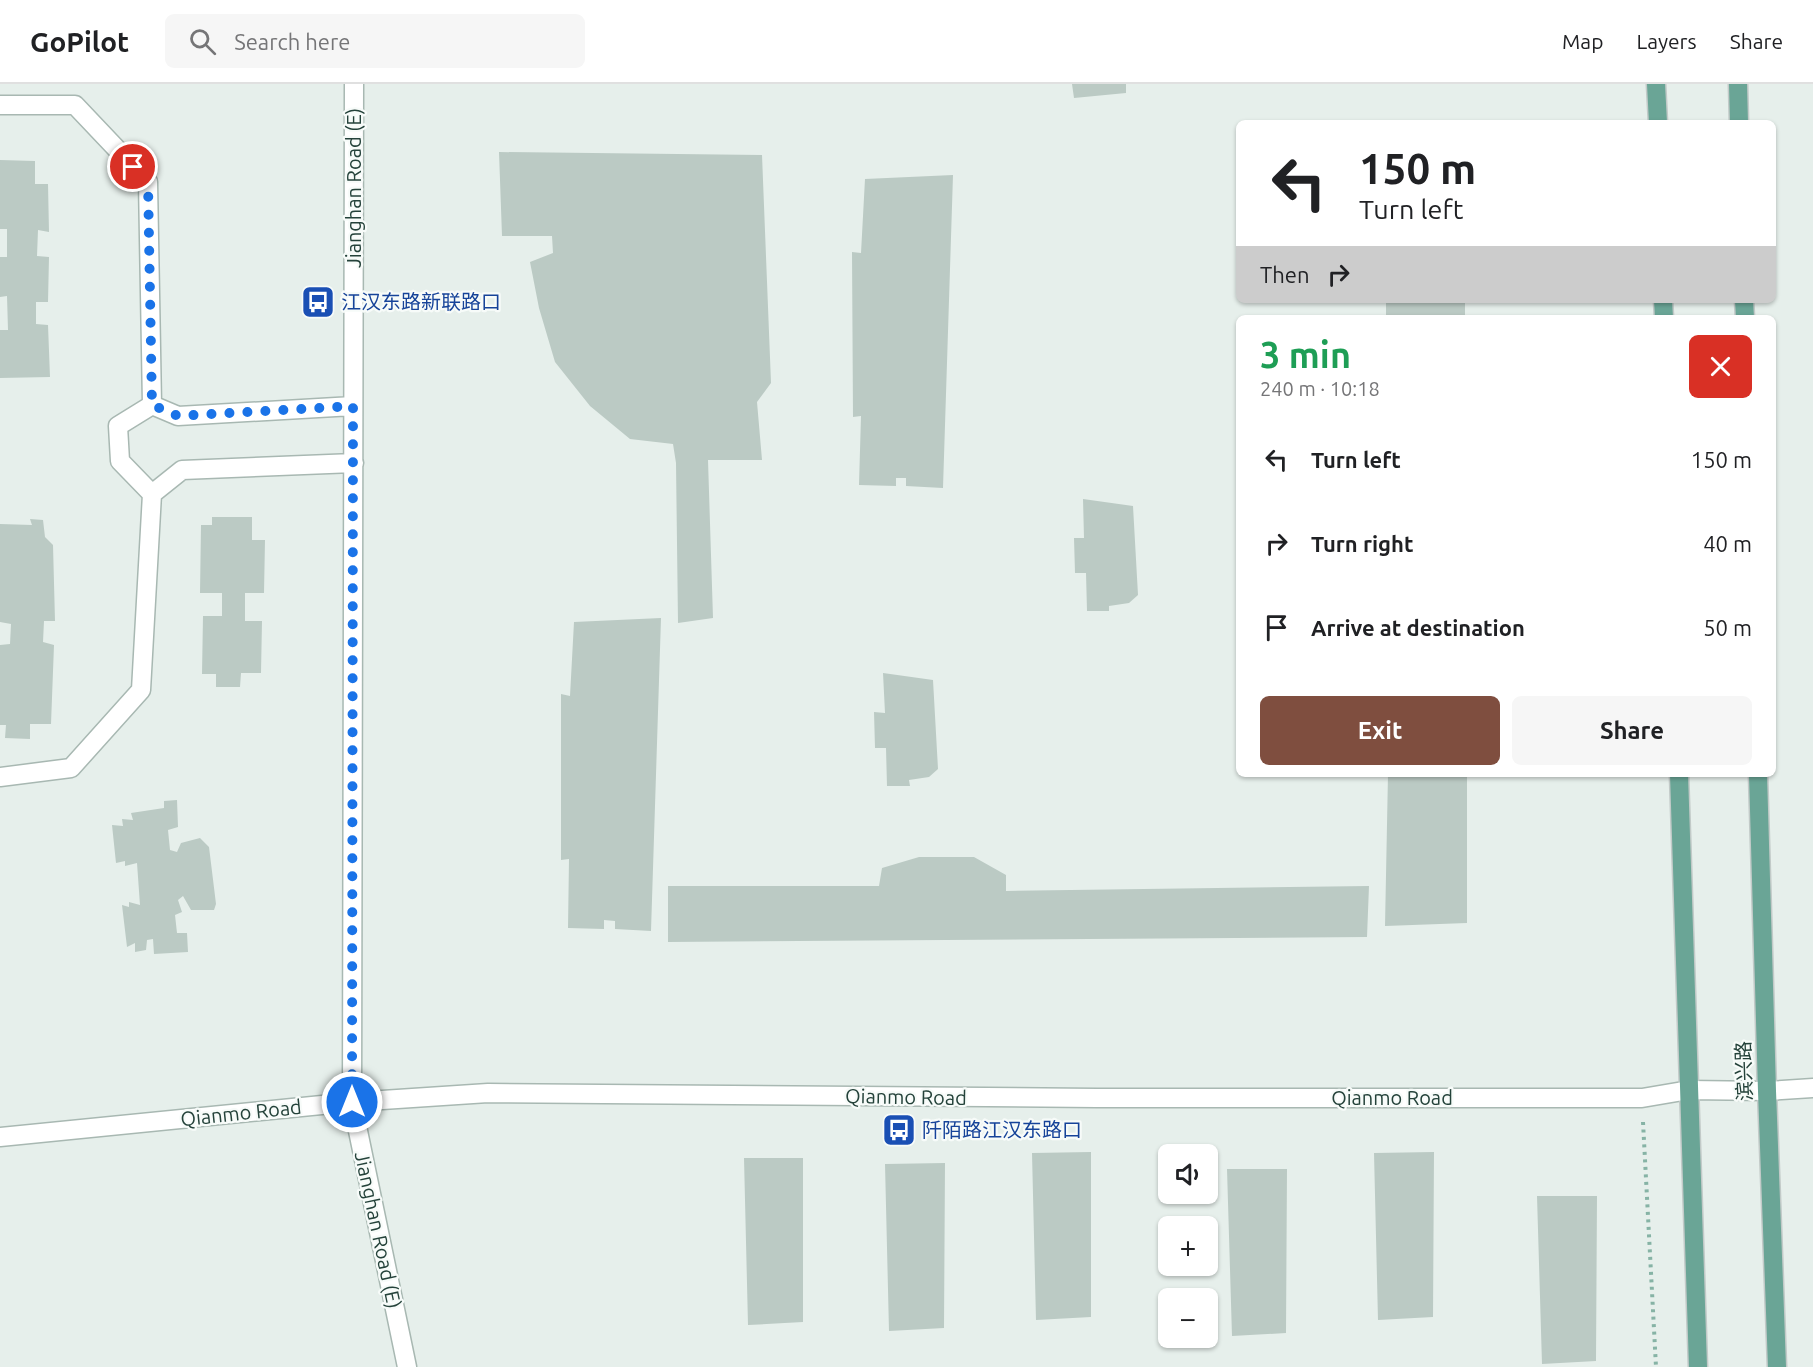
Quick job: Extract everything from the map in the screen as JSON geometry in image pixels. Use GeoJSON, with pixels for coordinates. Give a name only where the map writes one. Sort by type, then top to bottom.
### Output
{"type":"FeatureCollection","features":[{"type":"Feature","properties":{"kind":"main road"},"geometry":{"type":"LineString","coordinates":[[1656,84],[1658,120]]}},
{"type":"Feature","properties":{"kind":"main road"},"geometry":{"type":"LineString","coordinates":[[1738,84],[1739,120]]}},
{"type":"Feature","properties":{"kind":"main road"},"geometry":{"type":"LineString","coordinates":[[1679,777],[1698,1367]]}},
{"type":"Feature","properties":{"kind":"main road","name":"滨兴路"},"geometry":{"type":"LineString","coordinates":[[1758,777],[1777,1367]]}},
{"type":"Feature","properties":{"kind":"street","name":"Jianghan Road (E)"},"geometry":{"type":"LineString","coordinates":[[354,84],[352,1102],[407,1367]]}},
{"type":"Feature","properties":{"kind":"street"},"geometry":{"type":"LineString","coordinates":[[0,105],[75,105],[148,182],[152,405]]}},
{"type":"Feature","properties":{"kind":"street"},"geometry":{"type":"LineString","coordinates":[[152,405],[178,416],[353,406]]}},
{"type":"Feature","properties":{"kind":"street"},"geometry":{"type":"LineString","coordinates":[[0,777],[71,768],[141,690],[152,494],[120,461],[118,426],[152,405]]}},
{"type":"Feature","properties":{"kind":"street"},"geometry":{"type":"LineString","coordinates":[[152,494],[182,470],[354,462]]}},
{"type":"Feature","properties":{"kind":"street","name":"Qianmo Road"},"geometry":{"type":"LineString","coordinates":[[0,1137],[352,1102],[488,1093],[1086,1098],[1642,1098],[1689,1090],[1767,1091],[1813,1088]]}},
{"type":"Feature","properties":{"kind":"path"},"geometry":{"type":"LineString","coordinates":[[1642,1098],[1656,1367]]}},
{"type":"Feature","properties":{"kind":"building"},"geometry":{"type":"Polygon","coordinates":[[[1072,84],[1126,84],[1126,93],[1074,98],[1072,84]]]}},
{"type":"Feature","properties":{"kind":"building"},"geometry":{"type":"Polygon","coordinates":[[[499,152],[762,155],[771,383],[757,402],[762,460],[708,460],[713,618],[678,623],[676,463],[673,444],[630,439],[590,406],[555,362],[539,308],[530,262],[553,253],[552,236],[502,236],[499,152]]]}},
{"type":"Feature","properties":{"kind":"building"},"geometry":{"type":"Polygon","coordinates":[[[0,160],[35,161],[35,184],[48,184],[49,232],[38,230],[37,256],[49,257],[48,302],[36,302],[36,324],[48,325],[50,377],[0,378],[0,330],[8,330],[7,296],[0,297],[0,257],[7,257],[7,229],[0,229],[0,160]]]}},
{"type":"Feature","properties":{"kind":"building"},"geometry":{"type":"Polygon","coordinates":[[[953,175],[943,488],[906,486],[906,478],[896,478],[896,486],[859,485],[861,416],[853,417],[852,252],[861,253],[865,179],[953,175]]]}},
{"type":"Feature","properties":{"kind":"building"},"geometry":{"type":"Polygon","coordinates":[[[1386,303],[1465,303],[1465,315],[1386,315],[1386,303]]]}},
{"type":"Feature","properties":{"kind":"building"},"geometry":{"type":"Polygon","coordinates":[[[1083,499],[1133,506],[1138,595],[1129,603],[1109,606],[1109,611],[1087,611],[1086,573],[1075,573],[1074,538],[1084,538],[1083,499]]]}},
{"type":"Feature","properties":{"kind":"building"},"geometry":{"type":"Polygon","coordinates":[[[212,517],[252,517],[252,540],[265,540],[264,593],[245,593],[245,621],[262,621],[261,673],[241,673],[240,687],[216,687],[216,674],[202,674],[203,616],[222,616],[222,593],[200,593],[201,525],[212,525],[212,517]]]}},
{"type":"Feature","properties":{"kind":"building"},"geometry":{"type":"Polygon","coordinates":[[[30,519],[43,520],[45,537],[53,545],[55,621],[44,621],[43,642],[54,645],[51,724],[30,724],[30,739],[5,738],[6,725],[0,725],[0,645],[10,644],[11,624],[0,622],[0,524],[32,525],[30,519]]]}},
{"type":"Feature","properties":{"kind":"building"},"geometry":{"type":"Polygon","coordinates":[[[661,618],[651,931],[615,929],[615,921],[604,920],[604,929],[568,928],[569,859],[561,860],[561,694],[570,696],[574,622],[661,618]]]}},
{"type":"Feature","properties":{"kind":"building"},"geometry":{"type":"Polygon","coordinates":[[[883,673],[933,680],[938,769],[929,777],[909,780],[910,786],[887,786],[886,748],[875,748],[874,712],[885,713],[883,673]]]}},
{"type":"Feature","properties":{"kind":"building"},"geometry":{"type":"Polygon","coordinates":[[[1388,777],[1467,777],[1467,923],[1385,926],[1388,777]]]}},
{"type":"Feature","properties":{"kind":"building"},"geometry":{"type":"Polygon","coordinates":[[[177,800],[178,827],[168,830],[170,850],[177,852],[181,843],[200,838],[209,847],[216,904],[214,910],[191,910],[183,896],[178,900],[182,912],[175,915],[177,933],[187,933],[188,952],[154,954],[153,939],[147,940],[146,950],[135,952],[135,943],[127,947],[122,905],[129,907],[129,902],[140,905],[137,863],[125,866],[125,861],[116,863],[112,825],[123,826],[122,819],[133,820],[131,813],[164,808],[164,801],[177,800]]]}},
{"type":"Feature","properties":{"kind":"building"},"geometry":{"type":"Polygon","coordinates":[[[919,857],[974,857],[1006,875],[1006,891],[1369,886],[1367,937],[668,942],[668,886],[879,886],[882,868],[919,857]]]}},
{"type":"Feature","properties":{"kind":"building"},"geometry":{"type":"Polygon","coordinates":[[[1091,1152],[1091,1317],[1036,1320],[1032,1153],[1091,1152]]]}},
{"type":"Feature","properties":{"kind":"building"},"geometry":{"type":"Polygon","coordinates":[[[1434,1152],[1433,1317],[1378,1320],[1374,1153],[1434,1152]]]}},
{"type":"Feature","properties":{"kind":"building"},"geometry":{"type":"Polygon","coordinates":[[[744,1158],[803,1158],[803,1322],[748,1325],[744,1158]]]}},
{"type":"Feature","properties":{"kind":"building"},"geometry":{"type":"Polygon","coordinates":[[[945,1163],[944,1328],[889,1331],[885,1164],[945,1163]]]}},
{"type":"Feature","properties":{"kind":"building"},"geometry":{"type":"Polygon","coordinates":[[[1227,1169],[1287,1169],[1286,1333],[1232,1336],[1227,1169]]]}},
{"type":"Feature","properties":{"kind":"building"},"geometry":{"type":"Polygon","coordinates":[[[1537,1196],[1597,1196],[1596,1361],[1542,1364],[1537,1196]]]}},
{"type":"Feature","properties":{"kind":"place","name":"江汉东路新联路口"},"geometry":{"type":"Point","coordinates":[318,302]}},
{"type":"Feature","properties":{"kind":"place","name":"阡陌路江汉东路口"},"geometry":{"type":"Point","coordinates":[899,1130]}},
{"type":"Feature","properties":{"kind":"route"},"geometry":{"type":"LineString","coordinates":[[133,167],[148,182],[152,405],[178,416],[353,406],[352,1102]]}}]}
